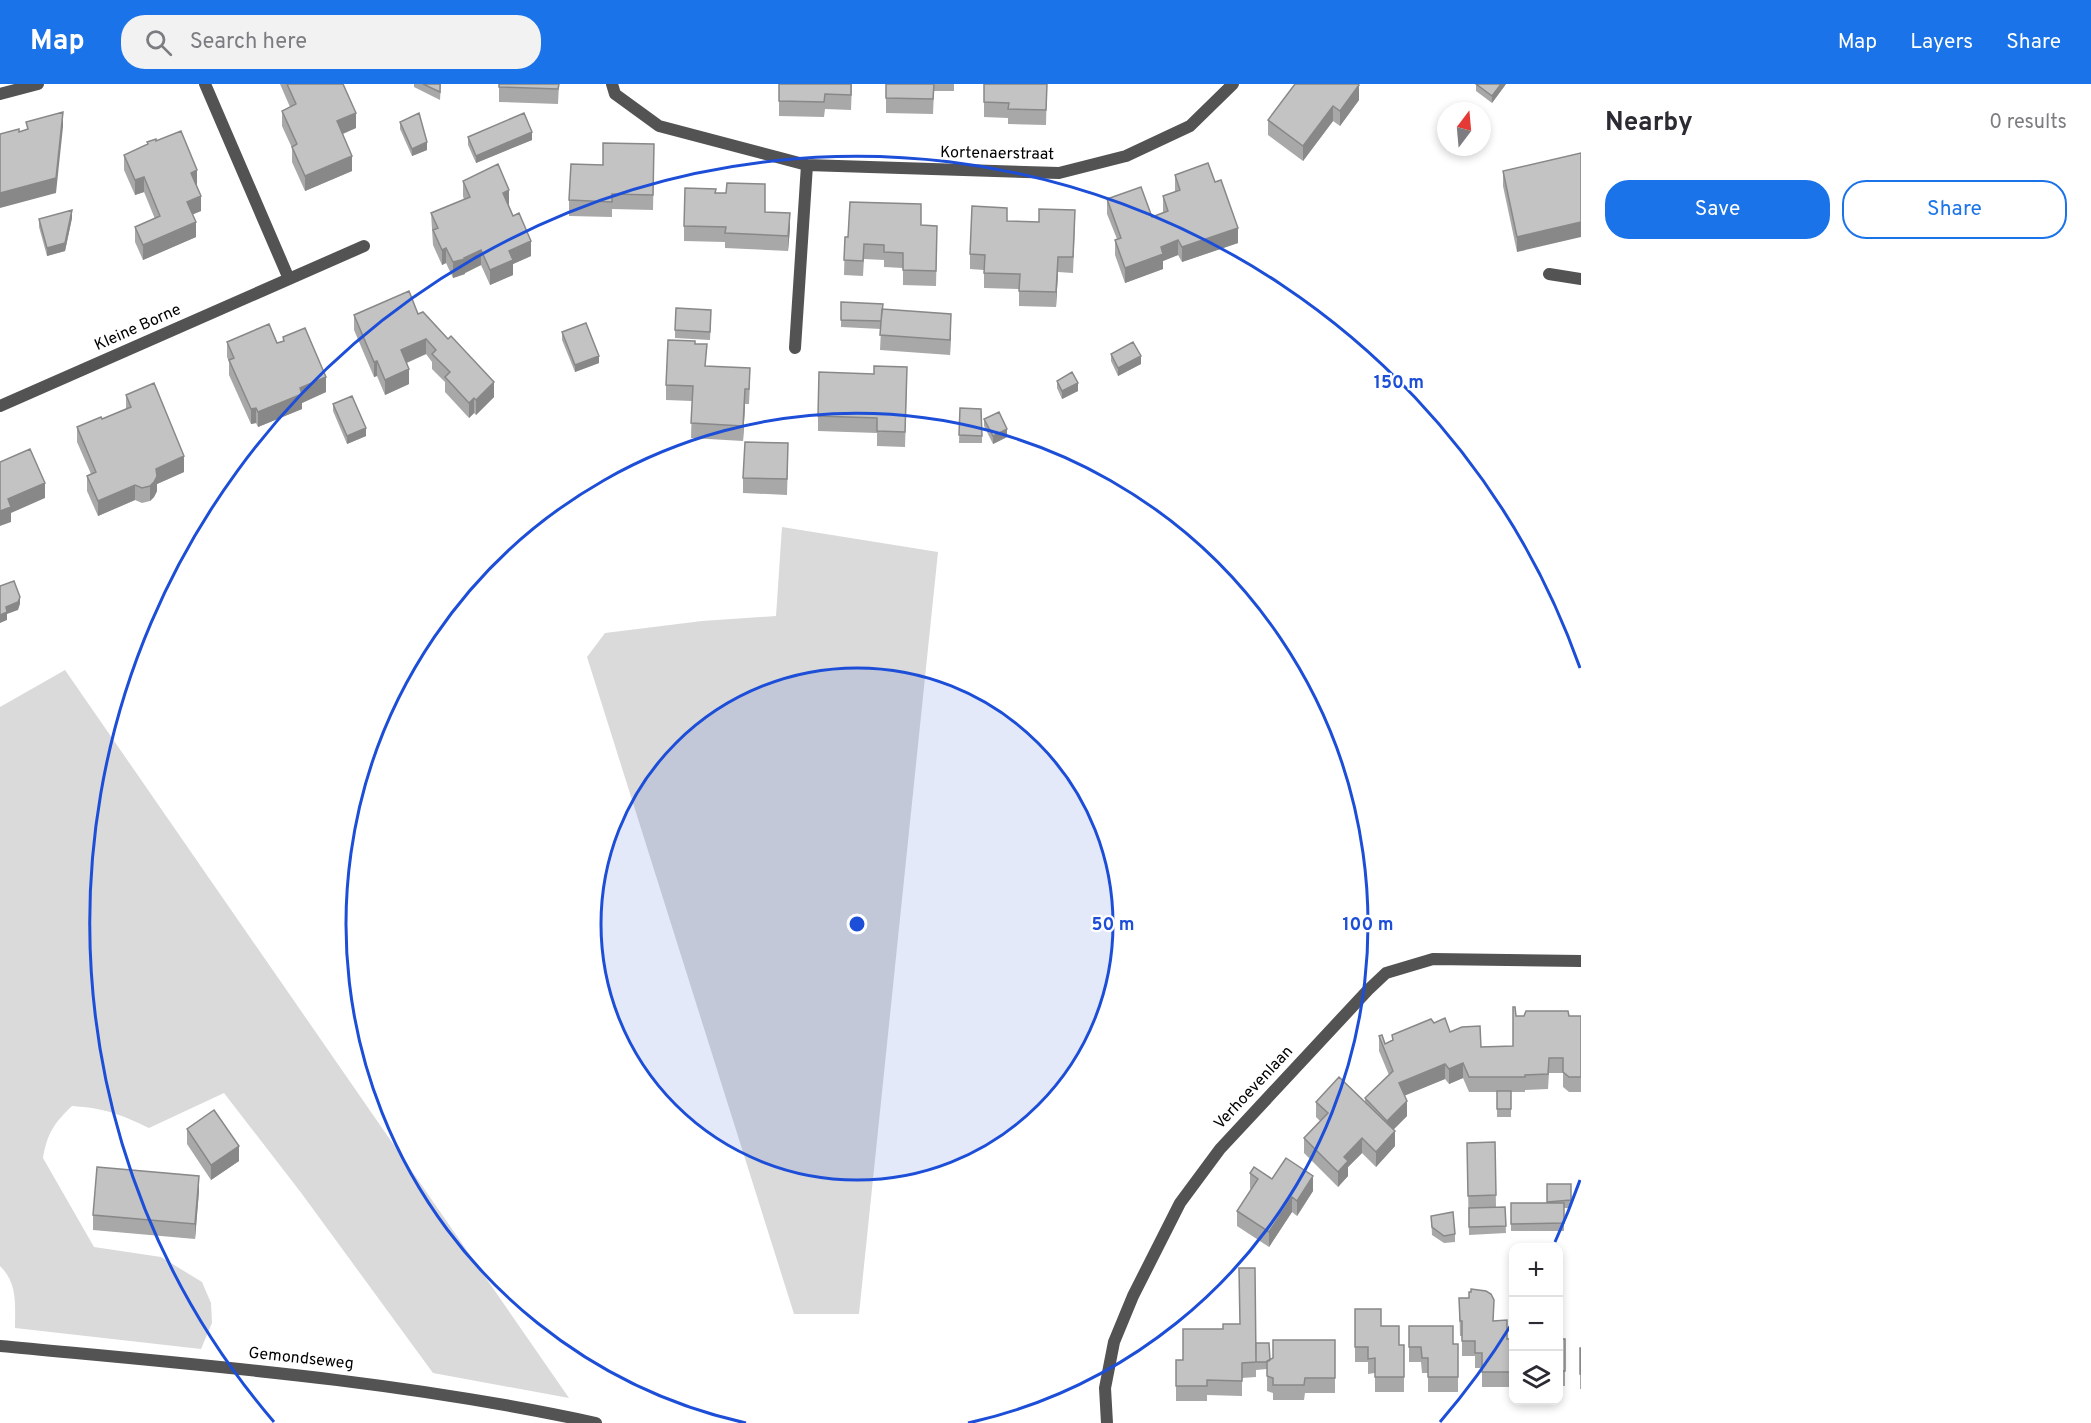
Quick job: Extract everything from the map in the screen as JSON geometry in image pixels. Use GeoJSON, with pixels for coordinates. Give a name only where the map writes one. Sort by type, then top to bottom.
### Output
{"type":"FeatureCollection","features":[{"type":"Feature","properties":{"kind":"street"},"geometry":{"type":"LineString","coordinates":[[0,94],[38,84]]}},
{"type":"Feature","properties":{"kind":"street"},"geometry":{"type":"LineString","coordinates":[[205,84],[289,279]]}},
{"type":"Feature","properties":{"kind":"street","name":"Kortenaerstraat"},"geometry":{"type":"LineString","coordinates":[[612,84],[615,94],[659,126],[807,165],[1059,173],[1126,156],[1190,126],[1233,84]]}},
{"type":"Feature","properties":{"kind":"street"},"geometry":{"type":"LineString","coordinates":[[795,348],[807,165]]}},
{"type":"Feature","properties":{"kind":"street","name":"Kleine Borne"},"geometry":{"type":"LineString","coordinates":[[0,406],[364,246]]}},
{"type":"Feature","properties":{"kind":"street"},"geometry":{"type":"LineString","coordinates":[[1549,274],[1581,279]]}},
{"type":"Feature","properties":{"kind":"street","name":"Verhoevenlaan"},"geometry":{"type":"LineString","coordinates":[[1107,1423],[1104,1388],[1114,1342],[1133,1296],[1180,1203],[1220,1149],[1368,990],[1386,974],[1433,959],[1581,961]]}},
{"type":"Feature","properties":{"kind":"street","name":"Gemondseweg"},"geometry":{"type":"LineString","coordinates":[[0,1346],[333,1378],[514,1405],[596,1423]]}},
{"type":"Feature","properties":{"kind":"shaded area"},"geometry":{"type":"Polygon","coordinates":[[[782,527],[938,552],[859,1314],[794,1314],[587,657],[605,633],[702,621],[776,616],[782,527]]]}},
{"type":"Feature","properties":{"kind":"shaded area"},"geometry":{"type":"Polygon","coordinates":[[[65,670],[569,1398],[433,1373],[302,1194],[224,1093],[149,1128],[112,1112],[72,1106],[52,1129],[43,1158],[94,1247],[161,1257],[202,1282],[211,1303],[212,1323],[201,1349],[15,1328],[13,1287],[0,1266],[0,707],[65,670]]]}},
{"type":"Feature","properties":{"kind":"building"},"geometry":{"type":"Polygon","coordinates":[[[287,84],[343,84],[356,113],[337,121],[352,156],[305,176],[292,147],[297,144],[282,111],[296,104],[287,84]]]}},
{"type":"Feature","properties":{"kind":"building"},"geometry":{"type":"Polygon","coordinates":[[[423,84],[440,84],[440,92],[423,84]]]}},
{"type":"Feature","properties":{"kind":"building"},"geometry":{"type":"Polygon","coordinates":[[[499,84],[559,84],[558,89],[499,87],[499,84]]]}},
{"type":"Feature","properties":{"kind":"building"},"geometry":{"type":"Polygon","coordinates":[[[779,84],[851,84],[851,95],[825,94],[824,102],[779,101],[779,84]]]}},
{"type":"Feature","properties":{"kind":"building"},"geometry":{"type":"Polygon","coordinates":[[[886,84],[934,84],[933,99],[886,98],[886,84]]]}},
{"type":"Feature","properties":{"kind":"building"},"geometry":{"type":"Polygon","coordinates":[[[984,84],[1047,84],[1046,110],[1008,109],[1009,103],[984,102],[984,84]]]}},
{"type":"Feature","properties":{"kind":"building"},"geometry":{"type":"Polygon","coordinates":[[[1295,84],[1359,85],[1340,111],[1333,106],[1303,146],[1268,120],[1295,84]]]}},
{"type":"Feature","properties":{"kind":"building"},"geometry":{"type":"Polygon","coordinates":[[[1476,84],[1501,84],[1492,96],[1476,84]]]}},
{"type":"Feature","properties":{"kind":"building"},"geometry":{"type":"Polygon","coordinates":[[[63,112],[56,178],[0,193],[0,134],[28,129],[26,122],[63,112]]]}},
{"type":"Feature","properties":{"kind":"building"},"geometry":{"type":"Polygon","coordinates":[[[419,113],[427,142],[412,149],[400,122],[419,113]]]}},
{"type":"Feature","properties":{"kind":"building"},"geometry":{"type":"Polygon","coordinates":[[[524,113],[532,132],[476,156],[468,137],[524,113]]]}},
{"type":"Feature","properties":{"kind":"building"},"geometry":{"type":"Polygon","coordinates":[[[181,131],[197,170],[191,173],[201,196],[187,202],[196,222],[143,245],[135,227],[160,216],[144,177],[135,180],[124,155],[148,144],[147,142],[156,139],[156,141],[181,131]]]}},
{"type":"Feature","properties":{"kind":"building"},"geometry":{"type":"Polygon","coordinates":[[[603,143],[654,144],[653,195],[612,194],[612,202],[569,200],[571,164],[603,165],[603,143]]]}},
{"type":"Feature","properties":{"kind":"building"},"geometry":{"type":"Polygon","coordinates":[[[1581,153],[1581,222],[1517,237],[1503,171],[1581,153]]]}},
{"type":"Feature","properties":{"kind":"building"},"geometry":{"type":"Polygon","coordinates":[[[1208,163],[1215,182],[1221,180],[1238,228],[1182,247],[1178,240],[1161,247],[1163,254],[1125,268],[1115,240],[1121,238],[1107,199],[1141,187],[1152,217],[1168,211],[1163,196],[1180,190],[1175,175],[1208,163]]]}},
{"type":"Feature","properties":{"kind":"building"},"geometry":{"type":"Polygon","coordinates":[[[498,164],[509,190],[503,193],[513,216],[519,213],[531,241],[509,251],[513,260],[490,270],[481,250],[465,259],[453,262],[446,248],[442,250],[433,230],[438,228],[431,213],[470,197],[463,181],[498,164]]]}},
{"type":"Feature","properties":{"kind":"building"},"geometry":{"type":"Polygon","coordinates":[[[727,183],[765,184],[765,212],[790,213],[788,236],[725,233],[726,227],[684,226],[685,188],[716,189],[715,193],[726,193],[727,183]]]}},
{"type":"Feature","properties":{"kind":"building"},"geometry":{"type":"Polygon","coordinates":[[[850,202],[921,204],[921,225],[937,226],[936,271],[903,270],[903,253],[884,252],[884,245],[864,244],[863,261],[844,260],[850,202]]]}},
{"type":"Feature","properties":{"kind":"building"},"geometry":{"type":"Polygon","coordinates":[[[972,206],[1007,208],[1007,221],[1039,222],[1039,209],[1075,210],[1073,257],[1058,257],[1056,292],[1019,291],[1020,274],[984,273],[985,255],[970,254],[972,206]]]}},
{"type":"Feature","properties":{"kind":"building"},"geometry":{"type":"Polygon","coordinates":[[[72,210],[65,243],[47,248],[39,219],[72,210]]]}},
{"type":"Feature","properties":{"kind":"building"},"geometry":{"type":"Polygon","coordinates":[[[409,291],[418,314],[423,312],[448,339],[451,336],[494,382],[476,400],[474,398],[469,403],[445,377],[450,372],[432,354],[436,350],[426,339],[401,350],[409,369],[385,380],[377,361],[374,362],[354,315],[409,291]]]}},
{"type":"Feature","properties":{"kind":"building"},"geometry":{"type":"Polygon","coordinates":[[[841,302],[883,304],[881,321],[841,320],[841,302]]]}},
{"type":"Feature","properties":{"kind":"building"},"geometry":{"type":"Polygon","coordinates":[[[676,308],[711,310],[710,332],[675,330],[676,308]]]}},
{"type":"Feature","properties":{"kind":"building"},"geometry":{"type":"Polygon","coordinates":[[[882,309],[951,314],[950,340],[880,335],[882,309]]]}},
{"type":"Feature","properties":{"kind":"building"},"geometry":{"type":"Polygon","coordinates":[[[586,323],[599,356],[575,365],[562,332],[586,323]]]}},
{"type":"Feature","properties":{"kind":"building"},"geometry":{"type":"Polygon","coordinates":[[[269,324],[277,343],[284,341],[283,337],[305,328],[326,377],[300,388],[302,394],[258,412],[256,408],[251,409],[229,360],[234,358],[227,342],[269,324]]]}},
{"type":"Feature","properties":{"kind":"building"},"geometry":{"type":"Polygon","coordinates":[[[668,340],[707,344],[705,366],[750,368],[749,389],[745,389],[743,426],[691,423],[693,386],[666,385],[668,340]]]}},
{"type":"Feature","properties":{"kind":"building"},"geometry":{"type":"Polygon","coordinates":[[[1133,342],[1141,356],[1118,368],[1111,354],[1133,342]]]}},
{"type":"Feature","properties":{"kind":"building"},"geometry":{"type":"Polygon","coordinates":[[[874,366],[907,367],[905,432],[877,431],[877,418],[818,416],[819,372],[874,374],[874,366]]]}},
{"type":"Feature","properties":{"kind":"building"},"geometry":{"type":"Polygon","coordinates":[[[1072,372],[1078,383],[1062,391],[1057,381],[1072,372]]]}},
{"type":"Feature","properties":{"kind":"building"},"geometry":{"type":"Polygon","coordinates":[[[154,383],[184,456],[156,469],[157,476],[150,486],[142,488],[135,485],[98,501],[87,476],[96,472],[77,427],[131,407],[126,395],[154,383]]]}},
{"type":"Feature","properties":{"kind":"building"},"geometry":{"type":"Polygon","coordinates":[[[352,396],[366,428],[347,436],[333,404],[352,396]]]}},
{"type":"Feature","properties":{"kind":"building"},"geometry":{"type":"Polygon","coordinates":[[[960,408],[981,409],[982,436],[959,435],[960,408]]]}},
{"type":"Feature","properties":{"kind":"building"},"geometry":{"type":"Polygon","coordinates":[[[999,412],[1007,429],[993,436],[984,419],[999,412]]]}},
{"type":"Feature","properties":{"kind":"building"},"geometry":{"type":"Polygon","coordinates":[[[745,442],[788,443],[787,479],[743,478],[745,442]]]}},
{"type":"Feature","properties":{"kind":"building"},"geometry":{"type":"Polygon","coordinates":[[[30,449],[45,483],[8,499],[11,507],[0,511],[0,462],[30,449]]]}},
{"type":"Feature","properties":{"kind":"building"},"geometry":{"type":"Polygon","coordinates":[[[14,581],[20,597],[18,602],[6,607],[7,612],[0,615],[0,586],[14,581]]]}},
{"type":"Feature","properties":{"kind":"building"},"geometry":{"type":"Polygon","coordinates":[[[1513,1007],[1515,1007],[1516,1016],[1524,1016],[1526,1011],[1568,1011],[1569,1016],[1581,1016],[1581,1077],[1569,1077],[1563,1072],[1563,1058],[1549,1058],[1548,1074],[1525,1075],[1525,1077],[1469,1077],[1463,1063],[1449,1069],[1445,1064],[1399,1083],[1407,1101],[1387,1121],[1365,1098],[1393,1071],[1379,1036],[1382,1035],[1385,1044],[1393,1040],[1392,1035],[1431,1019],[1434,1023],[1445,1018],[1450,1032],[1462,1027],[1480,1026],[1481,1047],[1513,1046],[1513,1007]]]}},
{"type":"Feature","properties":{"kind":"building"},"geometry":{"type":"Polygon","coordinates":[[[1339,1077],[1395,1131],[1376,1152],[1362,1138],[1344,1157],[1348,1161],[1338,1172],[1304,1138],[1328,1113],[1316,1102],[1339,1077]]]}},
{"type":"Feature","properties":{"kind":"building"},"geometry":{"type":"Polygon","coordinates":[[[1497,1091],[1511,1091],[1511,1109],[1497,1109],[1497,1091]]]}},
{"type":"Feature","properties":{"kind":"building"},"geometry":{"type":"Polygon","coordinates":[[[214,1110],[239,1146],[211,1165],[187,1129],[214,1110]]]}},
{"type":"Feature","properties":{"kind":"building"},"geometry":{"type":"Polygon","coordinates":[[[1495,1142],[1496,1195],[1468,1196],[1467,1143],[1495,1142]]]}},
{"type":"Feature","properties":{"kind":"building"},"geometry":{"type":"Polygon","coordinates":[[[1286,1158],[1313,1176],[1297,1201],[1292,1197],[1269,1232],[1237,1211],[1258,1179],[1250,1173],[1254,1167],[1272,1179],[1286,1158]]]}},
{"type":"Feature","properties":{"kind":"building"},"geometry":{"type":"Polygon","coordinates":[[[97,1167],[199,1176],[195,1224],[93,1215],[97,1167]]]}},
{"type":"Feature","properties":{"kind":"building"},"geometry":{"type":"Polygon","coordinates":[[[1547,1184],[1571,1184],[1571,1200],[1547,1202],[1547,1184]]]}},
{"type":"Feature","properties":{"kind":"building"},"geometry":{"type":"Polygon","coordinates":[[[1511,1203],[1564,1203],[1564,1223],[1511,1224],[1511,1203]]]}},
{"type":"Feature","properties":{"kind":"building"},"geometry":{"type":"Polygon","coordinates":[[[1505,1207],[1506,1226],[1469,1227],[1469,1208],[1505,1207]]]}},
{"type":"Feature","properties":{"kind":"building"},"geometry":{"type":"Polygon","coordinates":[[[1453,1212],[1455,1234],[1444,1236],[1432,1227],[1431,1216],[1453,1212]]]}},
{"type":"Feature","properties":{"kind":"building"},"geometry":{"type":"Polygon","coordinates":[[[1239,1268],[1255,1268],[1256,1362],[1242,1363],[1242,1381],[1207,1380],[1207,1386],[1176,1386],[1176,1360],[1183,1360],[1183,1329],[1223,1329],[1223,1324],[1240,1324],[1239,1268]]]}},
{"type":"Feature","properties":{"kind":"building"},"geometry":{"type":"Polygon","coordinates":[[[1471,1289],[1491,1294],[1494,1300],[1493,1321],[1507,1320],[1509,1372],[1482,1372],[1482,1353],[1475,1353],[1475,1341],[1462,1341],[1459,1298],[1469,1298],[1469,1292],[1471,1289]]]}},
{"type":"Feature","properties":{"kind":"building"},"geometry":{"type":"Polygon","coordinates":[[[1355,1309],[1381,1309],[1381,1326],[1399,1326],[1399,1345],[1404,1345],[1404,1377],[1375,1377],[1375,1358],[1368,1359],[1368,1347],[1355,1347],[1355,1309]]]}},
{"type":"Feature","properties":{"kind":"building"},"geometry":{"type":"Polygon","coordinates":[[[1409,1326],[1453,1326],[1453,1344],[1458,1344],[1458,1377],[1428,1377],[1428,1358],[1422,1358],[1421,1347],[1409,1347],[1409,1326]]]}},
{"type":"Feature","properties":{"kind":"building"},"geometry":{"type":"Polygon","coordinates":[[[1563,1339],[1565,1339],[1565,1371],[1563,1371],[1563,1339]]]}},
{"type":"Feature","properties":{"kind":"building"},"geometry":{"type":"Polygon","coordinates":[[[1273,1340],[1335,1340],[1335,1378],[1305,1378],[1304,1385],[1273,1385],[1273,1378],[1267,1376],[1267,1361],[1273,1358],[1273,1340]]]}},
{"type":"Feature","properties":{"kind":"building"},"geometry":{"type":"Polygon","coordinates":[[[1256,1343],[1269,1343],[1270,1360],[1256,1362],[1256,1343]]]}},
{"type":"Feature","properties":{"kind":"building"},"geometry":{"type":"Polygon","coordinates":[[[1581,1348],[1581,1374],[1580,1374],[1581,1348]]]}}]}
